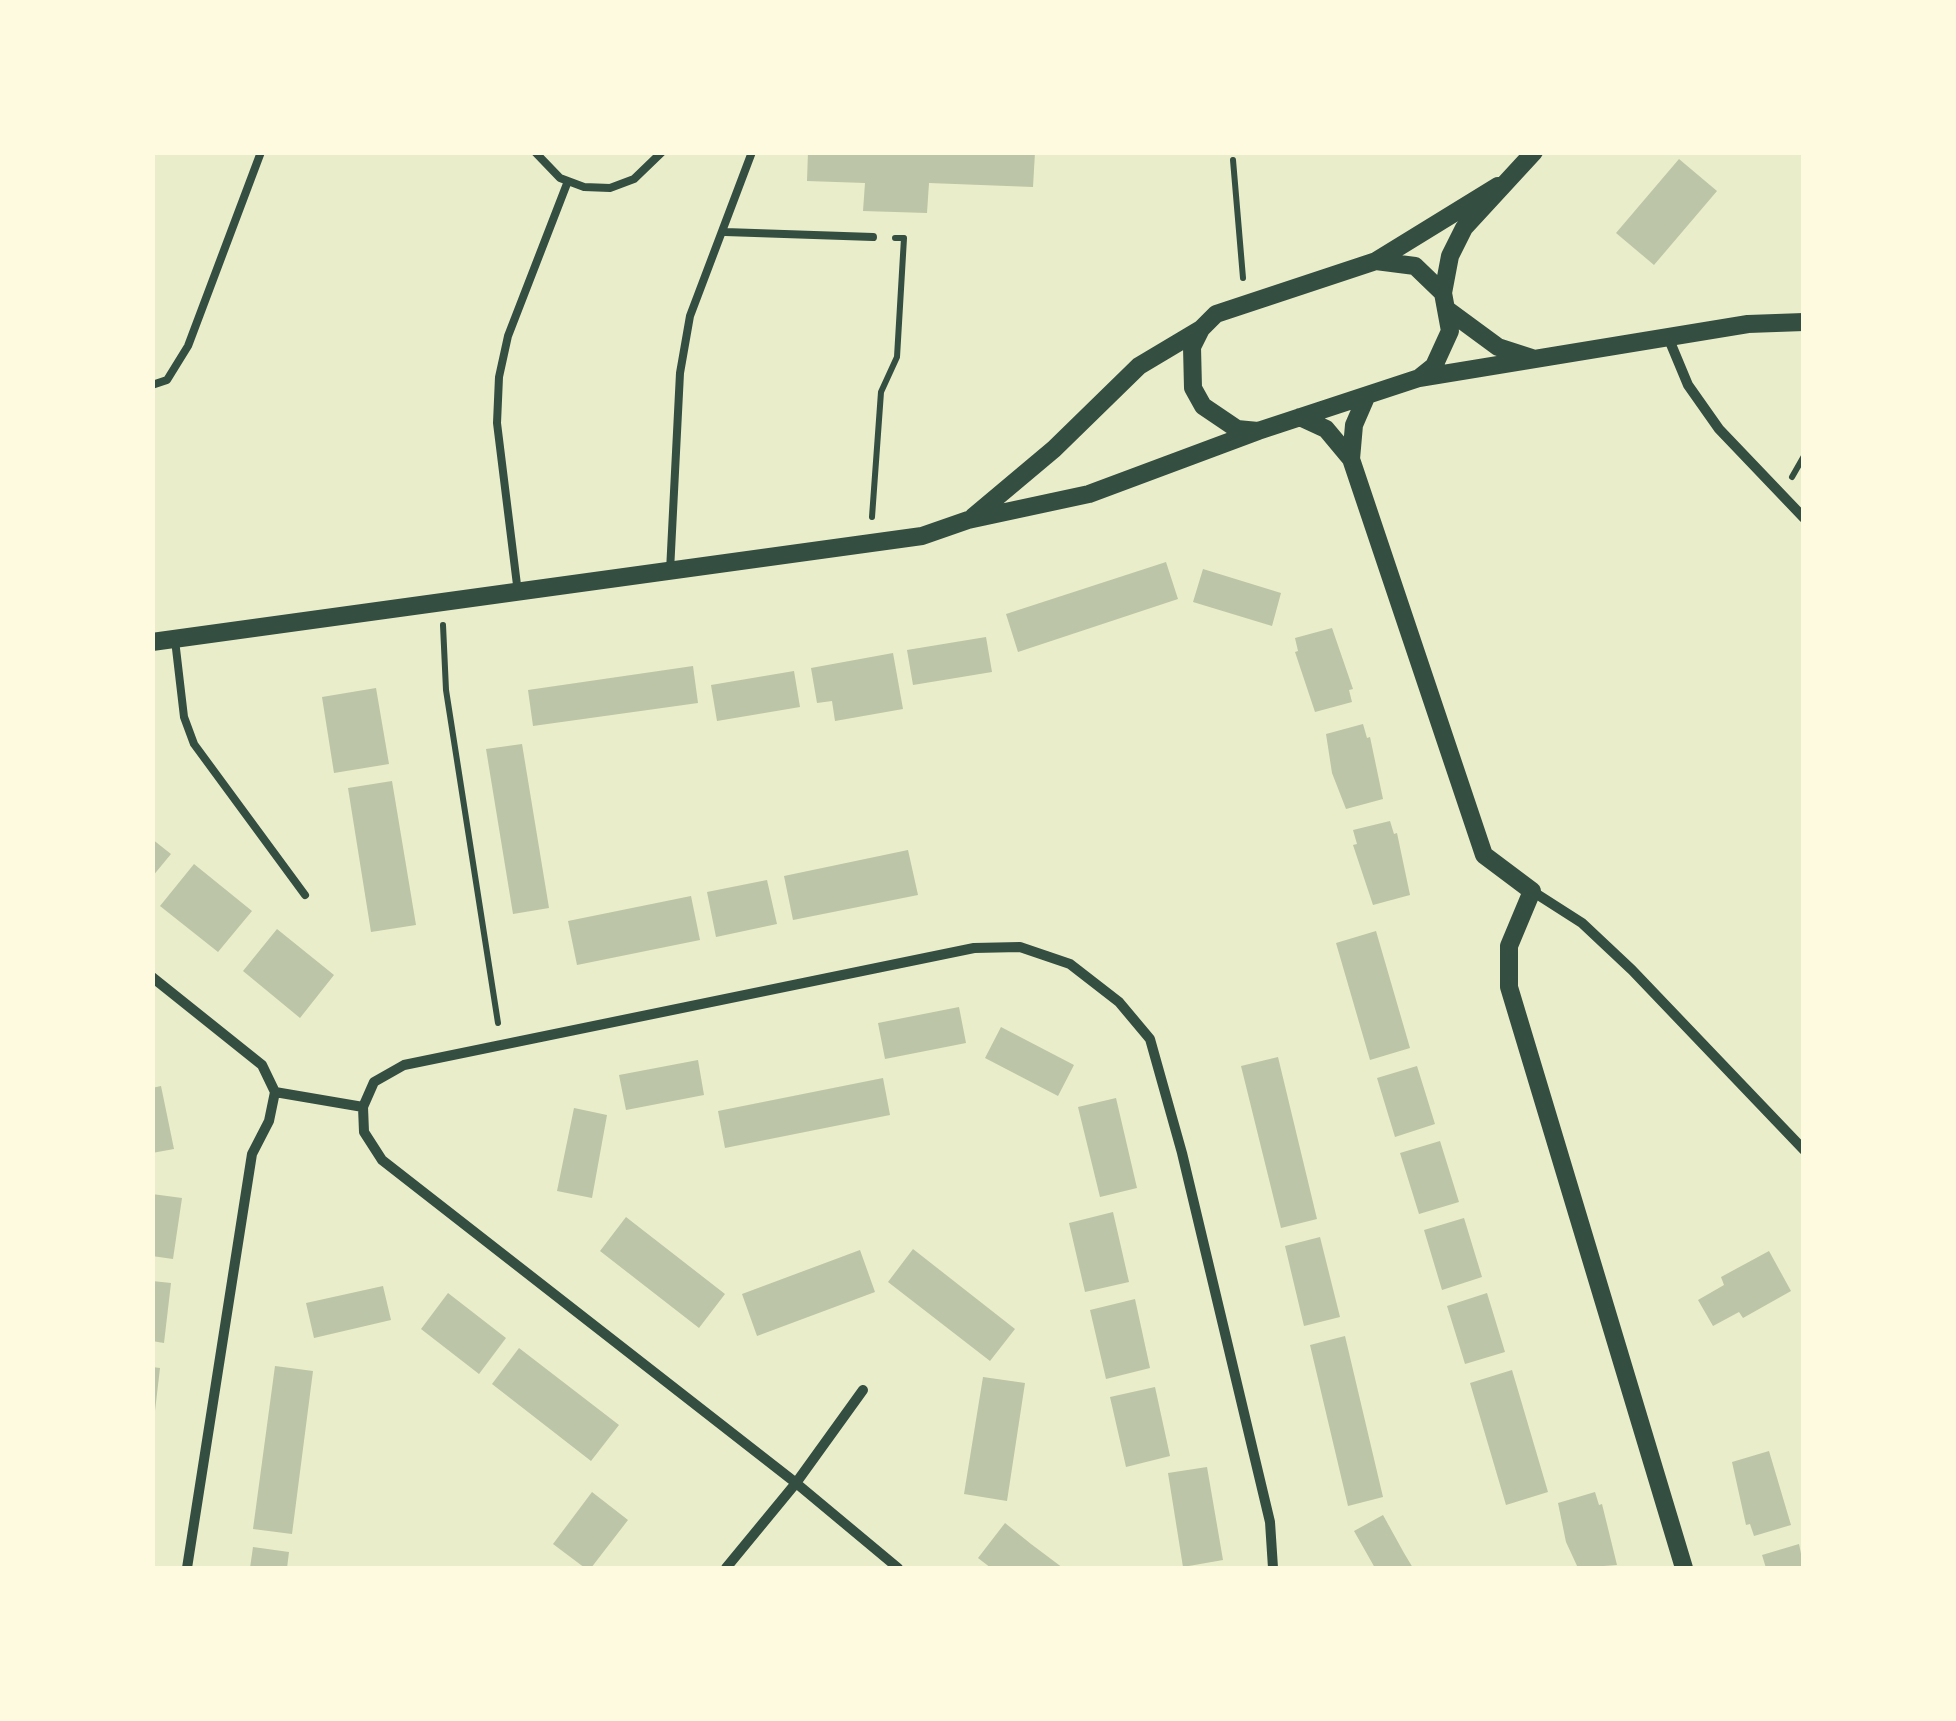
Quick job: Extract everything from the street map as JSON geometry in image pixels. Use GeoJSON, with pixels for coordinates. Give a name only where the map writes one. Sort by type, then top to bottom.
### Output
{"type":"FeatureCollection","features":[{"type":"Feature","properties":{"kind":"street"},"geometry":{"type":"LineString","coordinates":[[1418,378],[1445,350],[1450,256],[1464,228],[1498,186],[1534,152]]}},
{"type":"Feature","properties":{"kind":"street"},"geometry":{"type":"LineString","coordinates":[[968,520],[1054,449],[1139,366],[1201,329],[1216,314],[1376,261],[1498,186]]}},
{"type":"Feature","properties":{"kind":"street"},"geometry":{"type":"LineString","coordinates":[[1376,261],[1414,266],[1446,302],[1498,347],[1537,360]]}},
{"type":"Feature","properties":{"kind":"street"},"geometry":{"type":"LineString","coordinates":[[152,642],[922,536],[968,520],[1089,494],[1258,431],[1418,378],[1748,324],[1804,322]]}},
{"type":"Feature","properties":{"kind":"street"},"geometry":{"type":"LineString","coordinates":[[1201,329],[1191,358],[1193,388],[1218,420],[1258,431]]}},
{"type":"Feature","properties":{"kind":"street"},"geometry":{"type":"LineString","coordinates":[[1668,337],[1688,384],[1719,429],[1804,518]]}},
{"type":"Feature","properties":{"kind":"street"},"geometry":{"type":"LineString","coordinates":[[1351,458],[1354,425],[1367,395]]}},
{"type":"Feature","properties":{"kind":"street"},"geometry":{"type":"LineString","coordinates":[[1300,417],[1326,430],[1351,458],[1484,855],[1532,892],[1582,923],[1804,1150]]}},
{"type":"Feature","properties":{"kind":"street"},"geometry":{"type":"LineString","coordinates":[[1532,892],[1509,946],[1509,987],[1684,1568]]}},
{"type":"Feature","properties":{"kind":"street"},"geometry":{"type":"LineString","coordinates":[[898,1568],[796,1482],[382,1160],[364,1132],[363,1107],[374,1082],[388,1071],[503,1044],[974,948],[1020,947],[1070,964],[1118,1002],[1150,1040],[1182,1153],[1270,1522],[1273,1568]]}},
{"type":"Feature","properties":{"kind":"street"},"geometry":{"type":"LineString","coordinates":[[152,977],[262,1064],[275,1092],[270,1121],[252,1154],[187,1568]]}},
{"type":"Feature","properties":{"kind":"street"},"geometry":{"type":"LineString","coordinates":[[275,1092],[363,1107]]}},
{"type":"Feature","properties":{"kind":"street"},"geometry":{"type":"LineString","coordinates":[[726,1568],[796,1482],[862,1390]]}},
{"type":"Feature","properties":{"kind":"lane"},"geometry":{"type":"LineString","coordinates":[[152,385],[166,380],[188,346],[260,152]]}},
{"type":"Feature","properties":{"kind":"lane"},"geometry":{"type":"LineString","coordinates":[[535,152],[568,181],[610,188],[634,179],[662,152]]}},
{"type":"Feature","properties":{"kind":"lane"},"geometry":{"type":"LineString","coordinates":[[670,571],[680,373],[690,316],[752,152]]}},
{"type":"Feature","properties":{"kind":"lane"},"geometry":{"type":"LineString","coordinates":[[518,593],[497,423],[499,377],[508,336],[568,181]]}},
{"type":"Feature","properties":{"kind":"lane"},"geometry":{"type":"LineString","coordinates":[[724,232],[873,237]]}},
{"type":"Feature","properties":{"kind":"lane"},"geometry":{"type":"LineString","coordinates":[[175,640],[184,716],[194,744],[305,895]]}},
{"type":"Feature","properties":{"kind":"path"},"geometry":{"type":"LineString","coordinates":[[1233,160],[1245,304]]}},
{"type":"Feature","properties":{"kind":"path"},"geometry":{"type":"LineString","coordinates":[[870,543],[880,392],[897,357],[904,238],[873,237]]}},
{"type":"Feature","properties":{"kind":"path"},"geometry":{"type":"LineString","coordinates":[[442,604],[446,690],[492,995],[503,1044]]}},
{"type":"Feature","properties":{"kind":"building"},"geometry":{"type":"Polygon","coordinates":[[[808,152],[1035,152],[1033,187],[929,183],[927,213],[863,211],[865,183],[807,181],[808,152]]]}},
{"type":"Feature","properties":{"kind":"building"},"geometry":{"type":"Polygon","coordinates":[[[1679,159],[1717,191],[1654,265],[1616,233],[1679,159]]]}},
{"type":"Feature","properties":{"kind":"building"},"geometry":{"type":"Polygon","coordinates":[[[1166,562],[1178,599],[1018,652],[1006,614],[1166,562]]]}},
{"type":"Feature","properties":{"kind":"building"},"geometry":{"type":"Polygon","coordinates":[[[1203,569],[1281,593],[1272,626],[1193,602],[1203,569]]]}},
{"type":"Feature","properties":{"kind":"building"},"geometry":{"type":"Polygon","coordinates":[[[1332,628],[1353,689],[1349,690],[1352,702],[1315,712],[1295,652],[1295,638],[1332,628]]]}},
{"type":"Feature","properties":{"kind":"building"},"geometry":{"type":"Polygon","coordinates":[[[986,637],[992,672],[913,685],[907,650],[986,637]]]}},
{"type":"Feature","properties":{"kind":"building"},"geometry":{"type":"Polygon","coordinates":[[[893,653],[903,709],[835,721],[832,701],[817,703],[811,668],[893,653]]]}},
{"type":"Feature","properties":{"kind":"building"},"geometry":{"type":"Polygon","coordinates":[[[693,666],[698,703],[533,726],[528,690],[693,666]]]}},
{"type":"Feature","properties":{"kind":"building"},"geometry":{"type":"Polygon","coordinates":[[[794,671],[800,707],[717,721],[711,685],[794,671]]]}},
{"type":"Feature","properties":{"kind":"building"},"geometry":{"type":"Polygon","coordinates":[[[376,688],[389,764],[334,773],[322,697],[376,688]]]}},
{"type":"Feature","properties":{"kind":"building"},"geometry":{"type":"Polygon","coordinates":[[[1363,724],[1367,738],[1370,737],[1383,799],[1346,809],[1332,773],[1326,734],[1363,724]]]}},
{"type":"Feature","properties":{"kind":"building"},"geometry":{"type":"Polygon","coordinates":[[[522,744],[549,908],[513,914],[486,749],[522,744]]]}},
{"type":"Feature","properties":{"kind":"building"},"geometry":{"type":"Polygon","coordinates":[[[392,781],[416,925],[371,932],[348,788],[392,781]]]}},
{"type":"Feature","properties":{"kind":"building"},"geometry":{"type":"Polygon","coordinates":[[[1390,821],[1394,834],[1397,833],[1410,895],[1373,905],[1353,845],[1357,844],[1353,830],[1390,821]]]}},
{"type":"Feature","properties":{"kind":"building"},"geometry":{"type":"Polygon","coordinates":[[[152,839],[171,854],[152,877],[152,839]]]}},
{"type":"Feature","properties":{"kind":"building"},"geometry":{"type":"Polygon","coordinates":[[[908,850],[918,895],[793,920],[784,876],[908,850]]]}},
{"type":"Feature","properties":{"kind":"building"},"geometry":{"type":"Polygon","coordinates":[[[194,864],[252,911],[218,952],[160,906],[194,864]]]}},
{"type":"Feature","properties":{"kind":"building"},"geometry":{"type":"Polygon","coordinates":[[[767,880],[777,924],[716,937],[707,892],[767,880]]]}},
{"type":"Feature","properties":{"kind":"building"},"geometry":{"type":"Polygon","coordinates":[[[691,896],[700,940],[577,965],[568,921],[691,896]]]}},
{"type":"Feature","properties":{"kind":"building"},"geometry":{"type":"Polygon","coordinates":[[[277,929],[334,975],[300,1018],[243,971],[277,929]]]}},
{"type":"Feature","properties":{"kind":"building"},"geometry":{"type":"Polygon","coordinates":[[[1376,931],[1410,1048],[1370,1060],[1336,943],[1376,931]]]}},
{"type":"Feature","properties":{"kind":"building"},"geometry":{"type":"Polygon","coordinates":[[[959,1007],[966,1043],[885,1059],[878,1023],[959,1007]]]}},
{"type":"Feature","properties":{"kind":"building"},"geometry":{"type":"Polygon","coordinates":[[[1001,1027],[1074,1065],[1058,1096],[985,1058],[1001,1027]]]}},
{"type":"Feature","properties":{"kind":"building"},"geometry":{"type":"Polygon","coordinates":[[[1278,1057],[1317,1219],[1281,1228],[1241,1066],[1278,1057]]]}},
{"type":"Feature","properties":{"kind":"building"},"geometry":{"type":"Polygon","coordinates":[[[698,1060],[704,1095],[626,1110],[619,1075],[698,1060]]]}},
{"type":"Feature","properties":{"kind":"building"},"geometry":{"type":"Polygon","coordinates":[[[1417,1066],[1435,1124],[1395,1137],[1377,1078],[1417,1066]]]}},
{"type":"Feature","properties":{"kind":"building"},"geometry":{"type":"Polygon","coordinates":[[[883,1078],[890,1115],[725,1148],[718,1111],[883,1078]]]}},
{"type":"Feature","properties":{"kind":"building"},"geometry":{"type":"Polygon","coordinates":[[[161,1086],[174,1149],[152,1153],[152,1088],[161,1086]]]}},
{"type":"Feature","properties":{"kind":"building"},"geometry":{"type":"Polygon","coordinates":[[[1116,1098],[1137,1188],[1100,1197],[1078,1107],[1116,1098]]]}},
{"type":"Feature","properties":{"kind":"building"},"geometry":{"type":"Polygon","coordinates":[[[574,1108],[607,1115],[592,1198],[557,1191],[574,1108]]]}},
{"type":"Feature","properties":{"kind":"building"},"geometry":{"type":"Polygon","coordinates":[[[1440,1141],[1459,1202],[1419,1214],[1400,1153],[1440,1141]]]}},
{"type":"Feature","properties":{"kind":"building"},"geometry":{"type":"Polygon","coordinates":[[[152,1194],[182,1198],[173,1259],[152,1256],[152,1194]]]}},
{"type":"Feature","properties":{"kind":"building"},"geometry":{"type":"Polygon","coordinates":[[[1113,1212],[1129,1282],[1085,1292],[1069,1223],[1113,1212]]]}},
{"type":"Feature","properties":{"kind":"building"},"geometry":{"type":"Polygon","coordinates":[[[626,1217],[725,1294],[699,1328],[600,1251],[626,1217]]]}},
{"type":"Feature","properties":{"kind":"building"},"geometry":{"type":"Polygon","coordinates":[[[1464,1218],[1482,1277],[1442,1290],[1424,1230],[1464,1218]]]}},
{"type":"Feature","properties":{"kind":"building"},"geometry":{"type":"Polygon","coordinates":[[[1320,1237],[1340,1317],[1304,1326],[1285,1246],[1320,1237]]]}},
{"type":"Feature","properties":{"kind":"building"},"geometry":{"type":"Polygon","coordinates":[[[913,1249],[1015,1329],[990,1361],[888,1282],[913,1249]]]}},
{"type":"Feature","properties":{"kind":"building"},"geometry":{"type":"Polygon","coordinates":[[[860,1250],[875,1292],[757,1336],[742,1294],[860,1250]]]}},
{"type":"Feature","properties":{"kind":"building"},"geometry":{"type":"Polygon","coordinates":[[[1769,1251],[1791,1291],[1743,1318],[1739,1312],[1713,1326],[1698,1300],[1724,1285],[1721,1277],[1769,1251]]]}},
{"type":"Feature","properties":{"kind":"building"},"geometry":{"type":"Polygon","coordinates":[[[152,1281],[171,1283],[164,1343],[152,1341],[152,1281]]]}},
{"type":"Feature","properties":{"kind":"building"},"geometry":{"type":"Polygon","coordinates":[[[383,1286],[391,1320],[314,1338],[306,1303],[383,1286]]]}},
{"type":"Feature","properties":{"kind":"building"},"geometry":{"type":"Polygon","coordinates":[[[448,1293],[506,1338],[479,1374],[421,1329],[448,1293]]]}},
{"type":"Feature","properties":{"kind":"building"},"geometry":{"type":"Polygon","coordinates":[[[1487,1293],[1505,1352],[1465,1364],[1447,1306],[1487,1293]]]}},
{"type":"Feature","properties":{"kind":"building"},"geometry":{"type":"Polygon","coordinates":[[[1135,1299],[1150,1368],[1106,1379],[1090,1310],[1135,1299]]]}},
{"type":"Feature","properties":{"kind":"building"},"geometry":{"type":"Polygon","coordinates":[[[1345,1336],[1383,1497],[1348,1506],[1310,1345],[1345,1336]]]}},
{"type":"Feature","properties":{"kind":"building"},"geometry":{"type":"Polygon","coordinates":[[[519,1348],[619,1425],[591,1461],[492,1384],[519,1348]]]}},
{"type":"Feature","properties":{"kind":"building"},"geometry":{"type":"Polygon","coordinates":[[[275,1366],[313,1371],[292,1534],[253,1529],[275,1366]]]}},
{"type":"Feature","properties":{"kind":"building"},"geometry":{"type":"Polygon","coordinates":[[[152,1367],[160,1368],[155,1411],[152,1411],[152,1367]]]}},
{"type":"Feature","properties":{"kind":"building"},"geometry":{"type":"Polygon","coordinates":[[[1512,1370],[1548,1492],[1506,1505],[1470,1383],[1512,1370]]]}},
{"type":"Feature","properties":{"kind":"building"},"geometry":{"type":"Polygon","coordinates":[[[983,1377],[1025,1383],[1007,1501],[964,1494],[983,1377]]]}},
{"type":"Feature","properties":{"kind":"building"},"geometry":{"type":"Polygon","coordinates":[[[1155,1387],[1170,1456],[1126,1467],[1110,1397],[1155,1387]]]}},
{"type":"Feature","properties":{"kind":"building"},"geometry":{"type":"Polygon","coordinates":[[[1769,1451],[1791,1525],[1754,1536],[1750,1524],[1746,1525],[1732,1462],[1769,1451]]]}},
{"type":"Feature","properties":{"kind":"building"},"geometry":{"type":"Polygon","coordinates":[[[1207,1467],[1223,1560],[1183,1567],[1168,1473],[1207,1467]]]}},
{"type":"Feature","properties":{"kind":"building"},"geometry":{"type":"Polygon","coordinates":[[[592,1492],[628,1520],[591,1568],[585,1568],[553,1544],[592,1492]]]}},
{"type":"Feature","properties":{"kind":"building"},"geometry":{"type":"Polygon","coordinates":[[[1595,1492],[1599,1505],[1602,1504],[1617,1565],[1578,1568],[1566,1542],[1558,1503],[1595,1492]]]}},
{"type":"Feature","properties":{"kind":"building"},"geometry":{"type":"Polygon","coordinates":[[[1383,1515],[1413,1568],[1375,1568],[1354,1531],[1383,1515]]]}},
{"type":"Feature","properties":{"kind":"building"},"geometry":{"type":"Polygon","coordinates":[[[1005,1523],[1063,1568],[991,1568],[978,1558],[1005,1523]]]}},
{"type":"Feature","properties":{"kind":"building"},"geometry":{"type":"Polygon","coordinates":[[[1799,1544],[1804,1568],[1766,1568],[1762,1555],[1799,1544]]]}},
{"type":"Feature","properties":{"kind":"building"},"geometry":{"type":"Polygon","coordinates":[[[253,1547],[289,1552],[287,1568],[250,1568],[253,1547]]]}}]}
